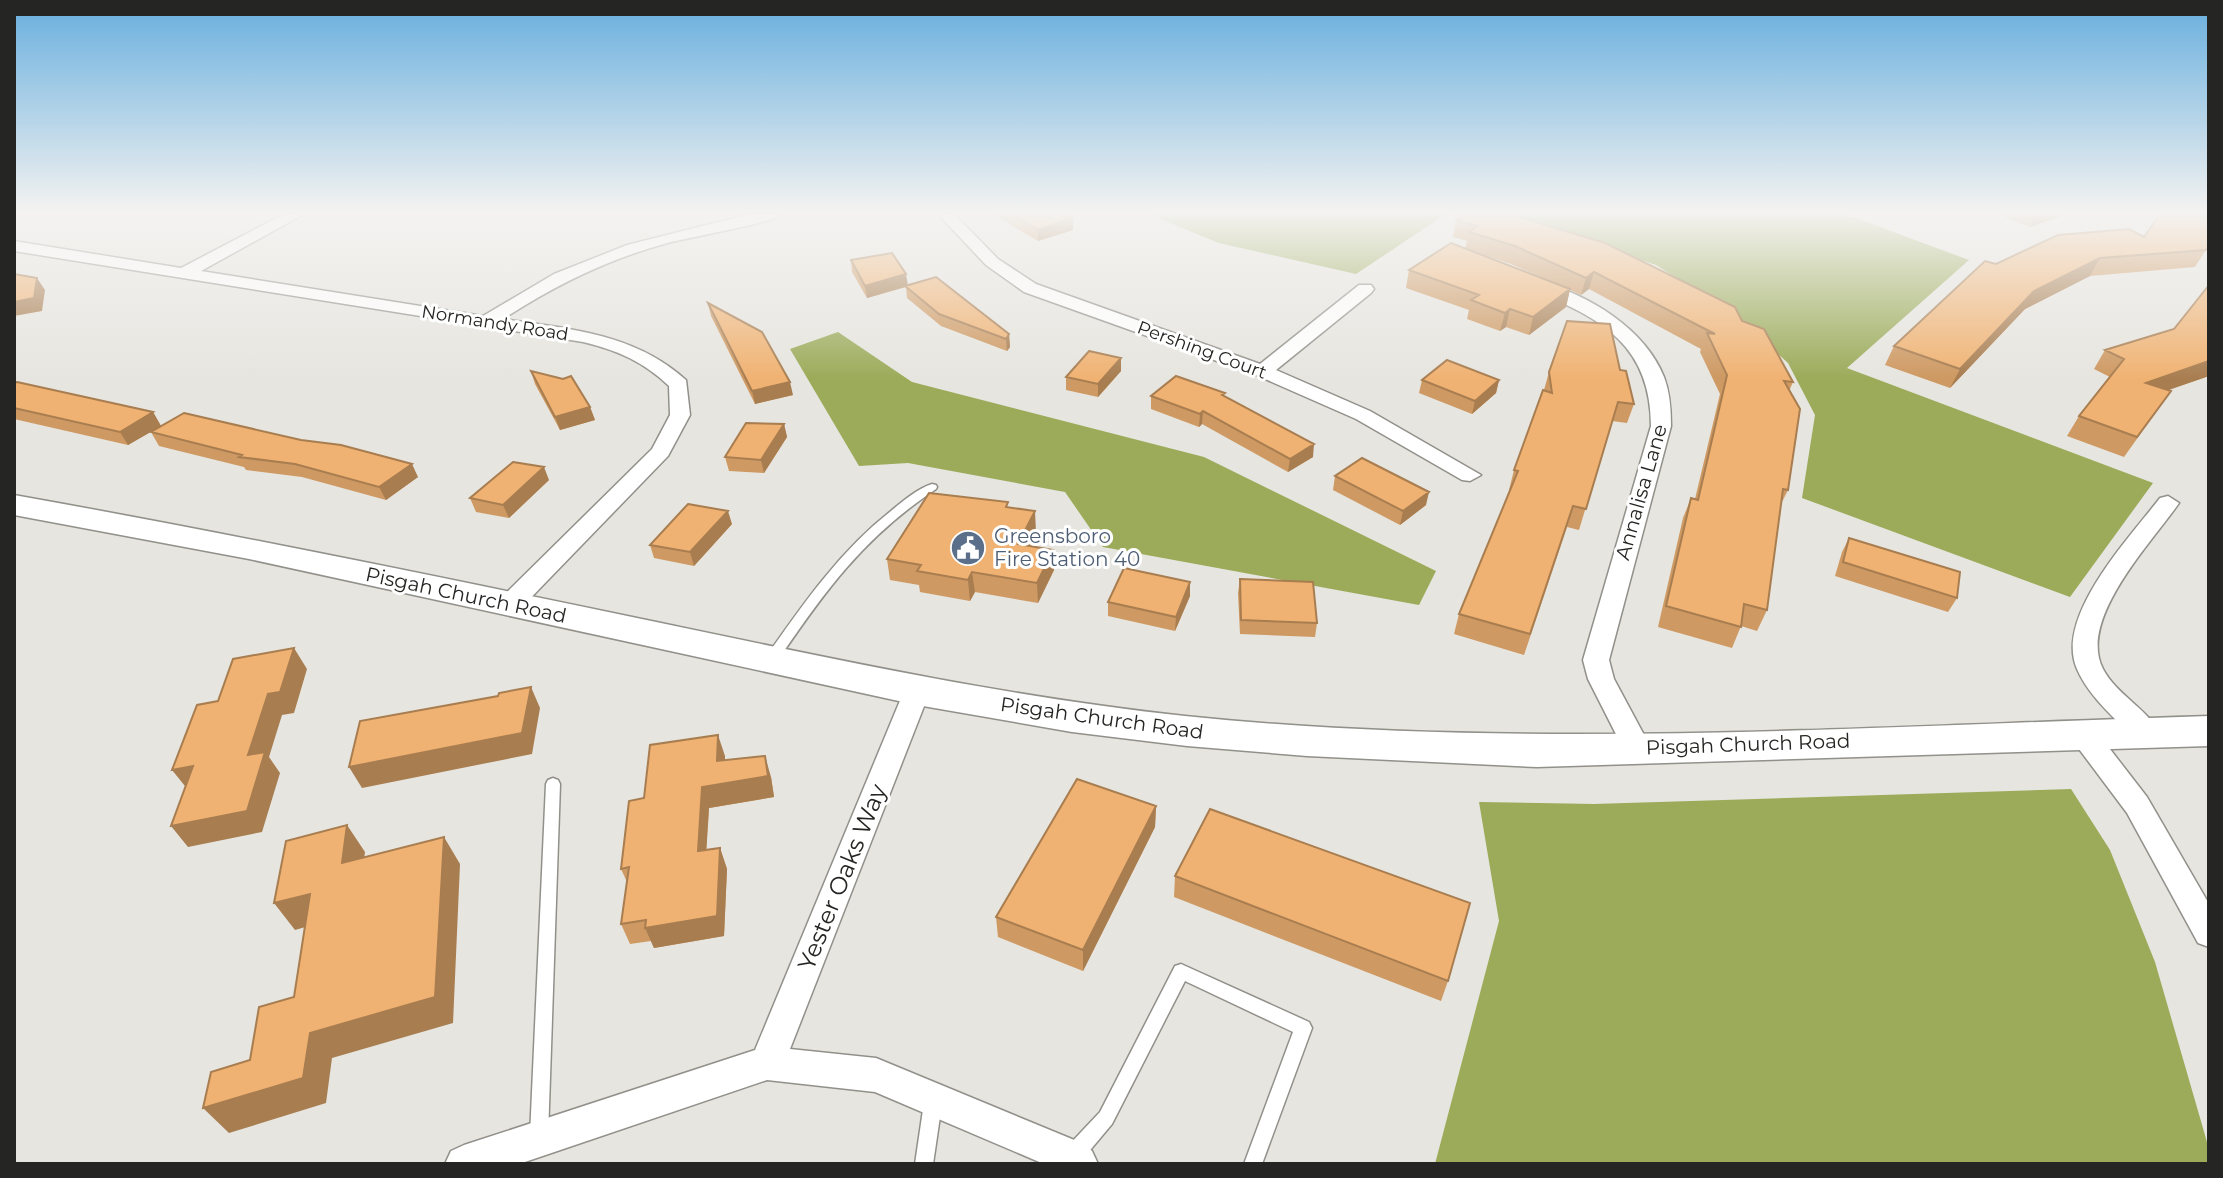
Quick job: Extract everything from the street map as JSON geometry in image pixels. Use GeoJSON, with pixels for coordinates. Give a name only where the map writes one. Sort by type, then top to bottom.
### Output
{"type":"FeatureCollection","features":[{"type":"Feature","properties":{"kind":"main road","name":"Pisgah Church Road"},"geometry":{"type":"LineString","coordinates":[[14,505],[249,548],[917,691],[1072,717],[1307,741],[1537,751],[2209,731]]}},
{"type":"Feature","properties":{"kind":"street","name":"Normandy Road"},"geometry":{"type":"LineString","coordinates":[[166,269],[631,347],[657,363],[679,384],[680,415],[661,452],[509,605]]}},
{"type":"Feature","properties":{"kind":"street"},"geometry":{"type":"LineString","coordinates":[[186,272],[192,269]]}},
{"type":"Feature","properties":{"kind":"street"},"geometry":{"type":"LineString","coordinates":[[485,322],[550,282],[581,269]]}},
{"type":"Feature","properties":{"kind":"street","name":"Pershing Court"},"geometry":{"type":"LineString","coordinates":[[1002,269],[1030,288],[1263,371],[1363,415],[1470,475]]}},
{"type":"Feature","properties":{"kind":"street","name":"Annalisa Lane"},"geometry":{"type":"LineString","coordinates":[[1516,277],[1555,292],[1606,321],[1641,352],[1653,367],[1660,385],[1663,405],[1661,426],[1596,660],[1601,679],[1637,748]]}},
{"type":"Feature","properties":{"kind":"street"},"geometry":{"type":"LineString","coordinates":[[1263,371],[1365,289]]}},
{"type":"Feature","properties":{"kind":"street"},"geometry":{"type":"LineString","coordinates":[[2146,733],[2100,684],[2088,665],[2083,645],[2087,623],[2097,602],[2168,503]]}},
{"type":"Feature","properties":{"kind":"street","name":"Yester Oaks Way"},"geometry":{"type":"LineString","coordinates":[[767,1063],[917,691]]}},
{"type":"Feature","properties":{"kind":"street"},"geometry":{"type":"LineString","coordinates":[[2083,734],[2137,805],[2209,933]]}},
{"type":"Feature","properties":{"kind":"street"},"geometry":{"type":"LineString","coordinates":[[464,1164],[767,1063],[876,1075],[1075,1160]]}},
{"type":"Feature","properties":{"kind":"lane"},"geometry":{"type":"LineString","coordinates":[[771,660],[819,590],[857,545],[905,503],[932,487]]}},
{"type":"Feature","properties":{"kind":"lane"},"geometry":{"type":"LineString","coordinates":[[539,1139],[553,784]]}},
{"type":"Feature","properties":{"kind":"lane"},"geometry":{"type":"LineString","coordinates":[[1075,1160],[1106,1118],[1181,971],[1303,1028],[1253,1164]]}},
{"type":"Feature","properties":{"kind":"lane"},"geometry":{"type":"LineString","coordinates":[[924,1164],[933,1100]]}},
{"type":"Feature","properties":{"kind":"green space"},"geometry":{"type":"Polygon","coordinates":[[[1334,269],[1364,269],[1356,274],[1334,269]]]}},
{"type":"Feature","properties":{"kind":"green space"},"geometry":{"type":"Polygon","coordinates":[[[1662,269],[1959,269],[1847,368],[2153,483],[2070,597],[1802,498],[1815,415],[1788,363],[1735,315],[1662,269]]]}},
{"type":"Feature","properties":{"kind":"green space"},"geometry":{"type":"Polygon","coordinates":[[[838,332],[912,382],[1204,457],[1436,571],[1419,605],[1103,547],[1065,492],[908,463],[859,466],[790,349],[838,332]]]}},
{"type":"Feature","properties":{"kind":"green space"},"geometry":{"type":"Polygon","coordinates":[[[2071,789],[2110,850],[2155,962],[2209,1149],[2209,1164],[1435,1164],[1499,921],[1479,802],[1594,804],[2071,789]]]}},
{"type":"Feature","properties":{"kind":"building"},"geometry":{"type":"Polygon","coordinates":[[[856,269],[903,269],[906,274],[865,286],[856,269]]]}},
{"type":"Feature","properties":{"kind":"building"},"geometry":{"type":"Polygon","coordinates":[[[1518,269],[1570,289],[1533,317],[1510,309],[1505,313],[1471,300],[1479,295],[1409,270],[1518,269]]]}},
{"type":"Feature","properties":{"kind":"building"},"geometry":{"type":"Polygon","coordinates":[[[1566,269],[1658,269],[1735,307],[1742,321],[1764,329],[1793,382],[1784,381],[1800,409],[1788,490],[1783,489],[1767,610],[1744,604],[1741,627],[1666,606],[1691,498],[1698,500],[1727,375],[1707,333],[1715,334],[1594,272],[1586,278],[1566,269]]]}},
{"type":"Feature","properties":{"kind":"building"},"geometry":{"type":"Polygon","coordinates":[[[1976,269],[2078,269],[2034,291],[1960,369],[1894,346],[1976,269]]]}},
{"type":"Feature","properties":{"kind":"building"},"geometry":{"type":"Polygon","coordinates":[[[14,274],[37,278],[34,298],[14,302],[14,274]]]}},
{"type":"Feature","properties":{"kind":"building"},"geometry":{"type":"Polygon","coordinates":[[[936,277],[1009,334],[1006,339],[939,314],[905,286],[936,277]]]}},
{"type":"Feature","properties":{"kind":"building"},"geometry":{"type":"Polygon","coordinates":[[[2209,285],[2209,361],[2146,383],[2171,391],[2137,437],[2079,416],[2124,359],[2105,350],[2174,329],[2209,285]]]}},
{"type":"Feature","properties":{"kind":"building"},"geometry":{"type":"Polygon","coordinates":[[[708,303],[762,332],[790,382],[752,391],[708,303]]]}},
{"type":"Feature","properties":{"kind":"building"},"geometry":{"type":"Polygon","coordinates":[[[1567,321],[1610,324],[1620,370],[1626,371],[1634,404],[1618,402],[1586,509],[1573,506],[1530,634],[1459,614],[1518,471],[1514,470],[1543,390],[1552,393],[1549,372],[1567,321]]]}},
{"type":"Feature","properties":{"kind":"building"},"geometry":{"type":"Polygon","coordinates":[[[1089,351],[1121,358],[1098,384],[1066,377],[1089,351]]]}},
{"type":"Feature","properties":{"kind":"building"},"geometry":{"type":"Polygon","coordinates":[[[1447,360],[1499,380],[1475,401],[1422,380],[1447,360]]]}},
{"type":"Feature","properties":{"kind":"building"},"geometry":{"type":"Polygon","coordinates":[[[531,371],[563,379],[571,376],[590,407],[555,417],[531,371]]]}},
{"type":"Feature","properties":{"kind":"building"},"geometry":{"type":"Polygon","coordinates":[[[1176,376],[1225,393],[1222,395],[1314,444],[1290,459],[1203,411],[1200,414],[1151,396],[1176,376]]]}},
{"type":"Feature","properties":{"kind":"building"},"geometry":{"type":"Polygon","coordinates":[[[14,383],[153,412],[120,432],[14,408],[14,383]]]}},
{"type":"Feature","properties":{"kind":"building"},"geometry":{"type":"Polygon","coordinates":[[[184,413],[301,440],[341,445],[412,464],[379,487],[295,464],[239,457],[242,455],[151,432],[184,413]]]}},
{"type":"Feature","properties":{"kind":"building"},"geometry":{"type":"Polygon","coordinates":[[[746,423],[784,424],[761,460],[725,457],[746,423]]]}},
{"type":"Feature","properties":{"kind":"building"},"geometry":{"type":"Polygon","coordinates":[[[1362,458],[1429,492],[1403,511],[1335,476],[1362,458]]]}},
{"type":"Feature","properties":{"kind":"building"},"geometry":{"type":"Polygon","coordinates":[[[513,462],[544,467],[503,505],[470,498],[513,462]]]}},
{"type":"Feature","properties":{"kind":"building","name":"Greensboro Fire Station 40"},"geometry":{"type":"Polygon","coordinates":[[[929,493],[1008,502],[1006,507],[1035,511],[1018,544],[1053,550],[1037,583],[972,572],[968,580],[917,571],[921,565],[887,559],[929,493]]]}},
{"type":"Feature","properties":{"kind":"building"},"geometry":{"type":"Polygon","coordinates":[[[688,504],[728,511],[690,552],[650,545],[688,504]]]}},
{"type":"Feature","properties":{"kind":"building"},"geometry":{"type":"Polygon","coordinates":[[[1849,538],[1960,572],[1957,598],[1843,562],[1849,538]]]}},
{"type":"Feature","properties":{"kind":"building"},"geometry":{"type":"Polygon","coordinates":[[[1124,568],[1190,582],[1176,617],[1108,602],[1124,568]]]}},
{"type":"Feature","properties":{"kind":"building"},"geometry":{"type":"Polygon","coordinates":[[[1240,579],[1313,582],[1317,623],[1241,620],[1240,579]]]}},
{"type":"Feature","properties":{"kind":"building"},"geometry":{"type":"Polygon","coordinates":[[[294,648],[280,692],[268,694],[248,755],[265,752],[247,811],[171,826],[193,766],[172,770],[197,705],[218,701],[233,659],[294,648]]]}},
{"type":"Feature","properties":{"kind":"building"},"geometry":{"type":"Polygon","coordinates":[[[531,687],[522,733],[349,767],[360,721],[531,687]]]}},
{"type":"Feature","properties":{"kind":"building"},"geometry":{"type":"Polygon","coordinates":[[[718,735],[717,761],[765,756],[768,776],[702,787],[698,851],[720,848],[717,916],[645,928],[646,920],[621,924],[629,867],[621,869],[629,801],[644,798],[650,745],[718,735]]]}},
{"type":"Feature","properties":{"kind":"building"},"geometry":{"type":"Polygon","coordinates":[[[1077,779],[1156,806],[1083,950],[996,917],[1077,779]]]}},
{"type":"Feature","properties":{"kind":"building"},"geometry":{"type":"Polygon","coordinates":[[[1210,809],[1470,903],[1448,981],[1175,876],[1210,809]]]}},
{"type":"Feature","properties":{"kind":"building"},"geometry":{"type":"Polygon","coordinates":[[[347,825],[342,863],[444,837],[435,997],[310,1033],[303,1078],[203,1108],[211,1072],[250,1060],[259,1007],[294,997],[310,894],[274,903],[286,841],[347,825]]]}},
{"type":"Feature","properties":{"kind":"place","name":"Greensboro Fire Station 40"},"geometry":{"type":"Point","coordinates":[968,548]}}]}
